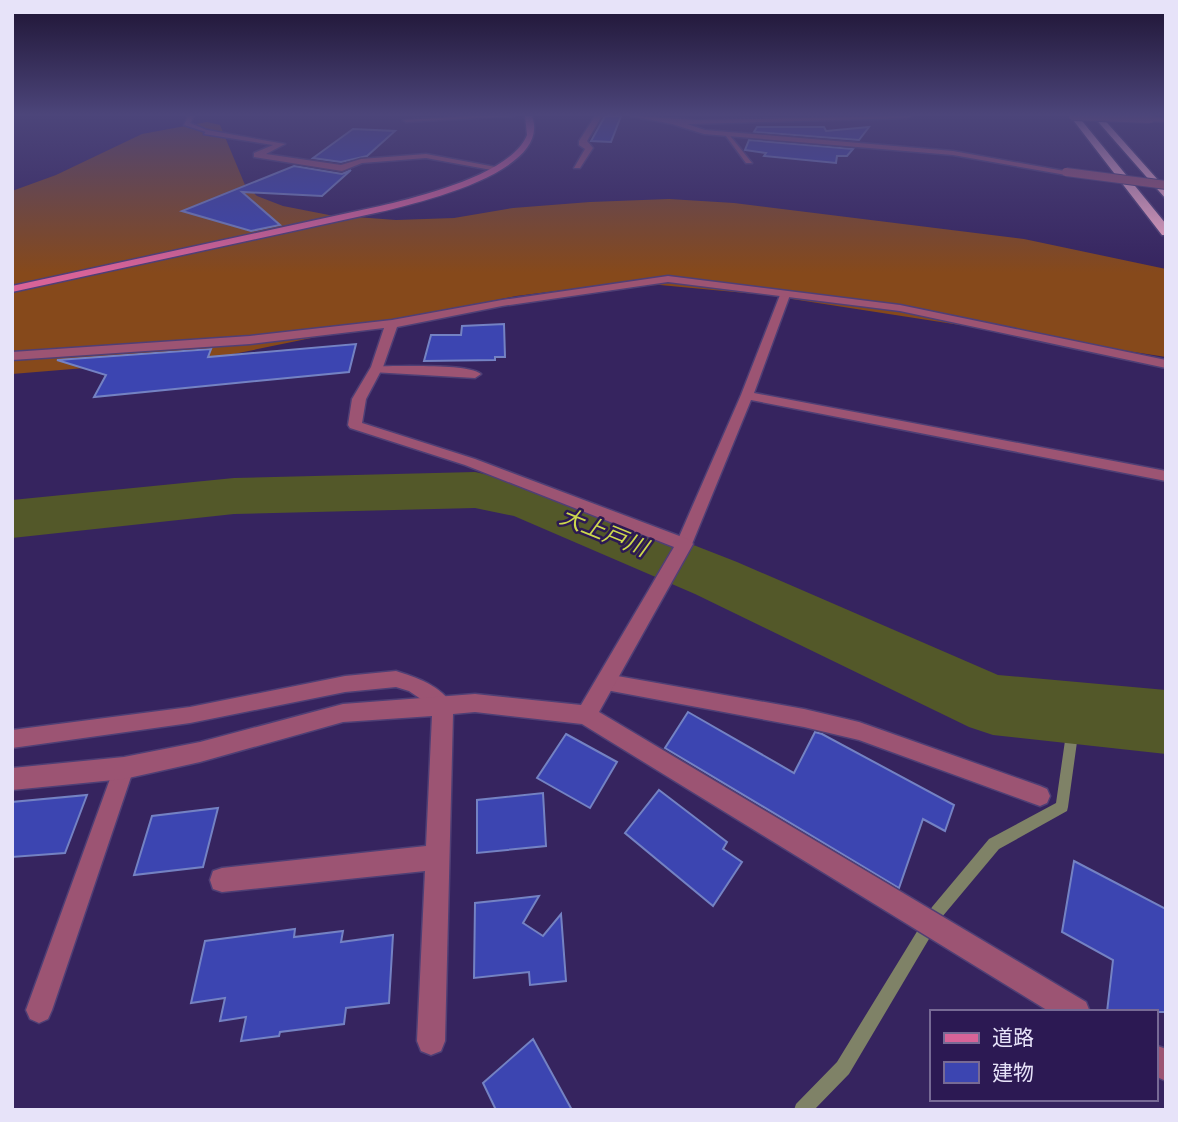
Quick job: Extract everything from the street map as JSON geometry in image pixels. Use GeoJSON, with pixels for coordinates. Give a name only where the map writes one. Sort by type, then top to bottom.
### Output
{"type":"FeatureCollection","features":[{"type":"Feature","properties":{"kind":"highway"},"geometry":{"type":"LineString","coordinates":[[1116,168],[1166,232]]}},
{"type":"Feature","properties":{"kind":"highway"},"geometry":{"type":"LineString","coordinates":[[1142,168],[1166,196]]}},
{"type":"Feature","properties":{"kind":"street"},"geometry":{"type":"LineString","coordinates":[[12,289],[393,205],[471,180],[496,168]]}},
{"type":"Feature","properties":{"kind":"street"},"geometry":{"type":"LineString","coordinates":[[1040,168],[1166,185]]}},
{"type":"Feature","properties":{"kind":"street"},"geometry":{"type":"LineString","coordinates":[[12,356],[250,340],[392,324],[502,303],[668,279],[900,308],[1166,364]]}},
{"type":"Feature","properties":{"kind":"street"},"geometry":{"type":"LineString","coordinates":[[392,324],[376,370],[359,399],[355,425],[470,463],[684,544],[586,715]]}},
{"type":"Feature","properties":{"kind":"street"},"geometry":{"type":"LineString","coordinates":[[12,779],[124,768],[201,752],[343,713],[475,703],[586,715],[1073,1010]]}},
{"type":"Feature","properties":{"kind":"street"},"geometry":{"type":"LineString","coordinates":[[430,1041],[443,706]]}},
{"type":"Feature","properties":{"kind":"street"},"geometry":{"type":"LineString","coordinates":[[222,880],[438,857]]}},
{"type":"Feature","properties":{"kind":"lane"},"geometry":{"type":"LineString","coordinates":[[684,544],[747,395],[785,295]]}},
{"type":"Feature","properties":{"kind":"lane"},"geometry":{"type":"LineString","coordinates":[[376,370],[475,374]]}},
{"type":"Feature","properties":{"kind":"lane"},"geometry":{"type":"LineString","coordinates":[[747,395],[1166,476]]}},
{"type":"Feature","properties":{"kind":"lane"},"geometry":{"type":"LineString","coordinates":[[12,739],[190,715],[345,684],[396,679],[415,685],[443,706]]}},
{"type":"Feature","properties":{"kind":"lane"},"geometry":{"type":"LineString","coordinates":[[606,682],[672,698],[696,699],[833,724],[910,748],[1041,796]]}},
{"type":"Feature","properties":{"kind":"lane"},"geometry":{"type":"LineString","coordinates":[[39,1010],[124,768]]}},
{"type":"Feature","properties":{"kind":"shaded area"},"geometry":{"type":"Polygon","coordinates":[[[70,168],[238,168],[245,185],[257,196],[283,206],[329,215],[396,220],[454,218],[513,208],[590,202],[669,199],[734,203],[1024,239],[1166,269],[1166,357],[766,295],[660,285],[589,287],[516,296],[219,357],[12,374],[12,191],[70,168]]]}},
{"type":"Feature","properties":{"kind":"building"},"geometry":{"type":"Polygon","coordinates":[[[288,168],[342,174],[351,170],[322,196],[242,192],[280,225],[251,231],[182,211],[288,168]]]}},
{"type":"Feature","properties":{"kind":"building"},"geometry":{"type":"Polygon","coordinates":[[[504,324],[505,357],[495,357],[495,360],[424,361],[431,335],[461,335],[462,326],[504,324]]]}},
{"type":"Feature","properties":{"kind":"building"},"geometry":{"type":"Polygon","coordinates":[[[356,344],[349,372],[94,397],[106,375],[57,360],[211,349],[208,357],[356,344]]]}},
{"type":"Feature","properties":{"kind":"building"},"geometry":{"type":"Polygon","coordinates":[[[688,712],[794,773],[815,732],[822,734],[954,805],[945,831],[923,819],[899,888],[665,748],[688,712]]]}},
{"type":"Feature","properties":{"kind":"building"},"geometry":{"type":"Polygon","coordinates":[[[566,734],[617,762],[590,808],[537,778],[566,734]]]}},
{"type":"Feature","properties":{"kind":"building"},"geometry":{"type":"Polygon","coordinates":[[[659,790],[727,842],[723,849],[742,862],[713,906],[625,833],[659,790]]]}},
{"type":"Feature","properties":{"kind":"building"},"geometry":{"type":"Polygon","coordinates":[[[543,793],[546,846],[477,853],[477,800],[543,793]]]}},
{"type":"Feature","properties":{"kind":"building"},"geometry":{"type":"Polygon","coordinates":[[[87,795],[65,853],[12,857],[12,802],[87,795]]]}},
{"type":"Feature","properties":{"kind":"building"},"geometry":{"type":"Polygon","coordinates":[[[218,808],[203,867],[134,875],[152,816],[218,808]]]}},
{"type":"Feature","properties":{"kind":"building"},"geometry":{"type":"Polygon","coordinates":[[[1074,861],[1166,909],[1166,1012],[1107,1010],[1113,960],[1062,932],[1074,861]]]}},
{"type":"Feature","properties":{"kind":"building"},"geometry":{"type":"Polygon","coordinates":[[[539,896],[523,923],[543,936],[561,914],[566,981],[530,985],[529,972],[474,978],[475,903],[539,896]]]}},
{"type":"Feature","properties":{"kind":"building"},"geometry":{"type":"Polygon","coordinates":[[[295,929],[294,937],[343,931],[341,942],[393,935],[389,1003],[346,1008],[344,1024],[280,1032],[279,1036],[241,1041],[246,1017],[220,1021],[225,998],[191,1003],[205,941],[295,929]]]}},
{"type":"Feature","properties":{"kind":"building"},"geometry":{"type":"Polygon","coordinates":[[[533,1039],[572,1110],[496,1110],[483,1083],[533,1039]]]}},
{"type":"Feature","properties":{"kind":"waterway","name":"大上戸川"},"geometry":{"type":"LineString","coordinates":[[12,519],[234,496],[475,490],[526,500],[716,578],[993,705],[1166,722]]}},
{"type":"Feature","properties":{"kind":"waterway"},"geometry":{"type":"LineString","coordinates":[[802,1110],[843,1068],[937,912],[994,844],[1062,807],[1075,713]]}}]}
